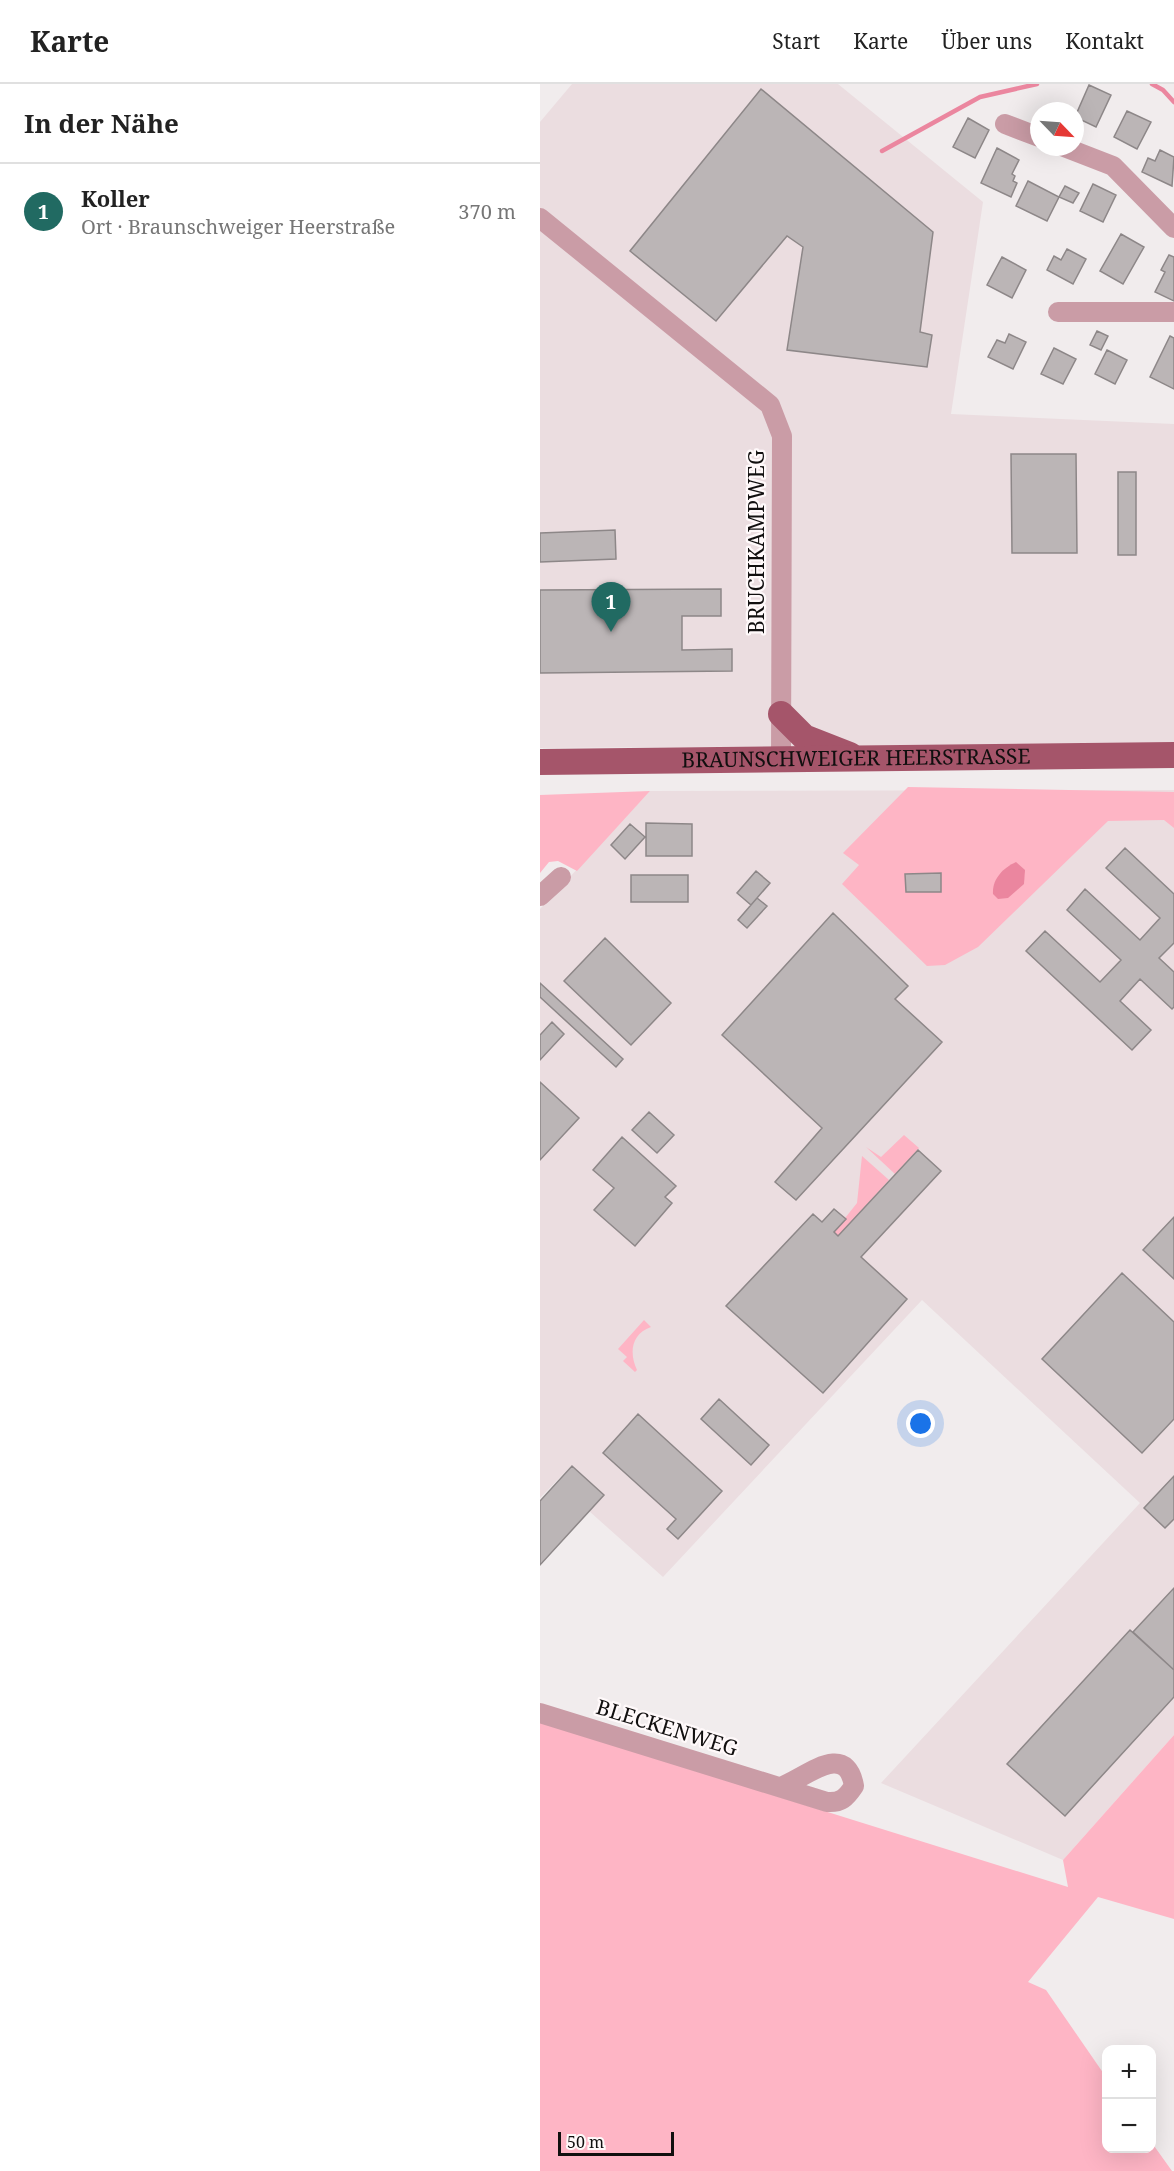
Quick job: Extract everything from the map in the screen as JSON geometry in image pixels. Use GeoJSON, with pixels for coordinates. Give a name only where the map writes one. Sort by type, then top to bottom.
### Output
{"type":"FeatureCollection","features":[{"type":"Feature","properties":{"kind":"main road"},"geometry":{"type":"LineString","coordinates":[[781,714],[804,737],[864,760]]}},
{"type":"Feature","properties":{"kind":"main road","name":"BRAUNSCHWEIGER HEERSTRASSE"},"geometry":{"type":"LineString","coordinates":[[540,762],[1174,755]]}},
{"type":"Feature","properties":{"kind":"street"},"geometry":{"type":"LineString","coordinates":[[1005,124],[1030,134]]}},
{"type":"Feature","properties":{"kind":"street"},"geometry":{"type":"LineString","coordinates":[[1084,155],[1113,166],[1174,228]]}},
{"type":"Feature","properties":{"kind":"street","name":"BRUCHKAMPWEG"},"geometry":{"type":"LineString","coordinates":[[540,219],[770,405],[782,436],[780,761]]}},
{"type":"Feature","properties":{"kind":"street"},"geometry":{"type":"LineString","coordinates":[[1058,312],[1174,312]]}},
{"type":"Feature","properties":{"kind":"street"},"geometry":{"type":"LineString","coordinates":[[540,896],[561,878]]}},
{"type":"Feature","properties":{"kind":"street","name":"BLECKENWEG"},"geometry":{"type":"LineString","coordinates":[[540,1713],[780,1787],[840,1808],[854,1786],[852,1774],[843,1765],[829,1763],[780,1787]]}},
{"type":"Feature","properties":{"kind":"shaded area"},"geometry":{"type":"Polygon","coordinates":[[[572,84],[838,84],[983,202],[951,414],[1174,424],[1174,744],[540,748],[540,122],[572,84]]]}},
{"type":"Feature","properties":{"kind":"shaded area"},"geometry":{"type":"Polygon","coordinates":[[[908,787],[1174,792],[1174,828],[1164,820],[1108,821],[978,947],[945,965],[927,966],[842,884],[859,865],[843,853],[908,787]]]}},
{"type":"Feature","properties":{"kind":"shaded area"},"geometry":{"type":"Polygon","coordinates":[[[1174,790],[1174,1735],[1063,1860],[881,1783],[1140,1503],[922,1300],[663,1577],[589,1511],[603,1495],[571,1466],[540,1498],[540,909],[650,791],[1174,790]]]}},
{"type":"Feature","properties":{"kind":"shaded area"},"geometry":{"type":"Polygon","coordinates":[[[650,791],[577,871],[558,861],[549,862],[540,873],[540,795],[650,791]]]}},
{"type":"Feature","properties":{"kind":"shaded area"},"geometry":{"type":"Polygon","coordinates":[[[1016,862],[1025,870],[1024,884],[1008,898],[998,899],[993,894],[996,879],[1007,867],[1016,862]]]}},
{"type":"Feature","properties":{"kind":"shaded area"},"geometry":{"type":"Polygon","coordinates":[[[904,1135],[919,1148],[895,1174],[866,1147],[881,1157],[904,1135]]]}},
{"type":"Feature","properties":{"kind":"shaded area"},"geometry":{"type":"Polygon","coordinates":[[[862,1156],[889,1180],[838,1236],[834,1232],[857,1203],[862,1156]]]}},
{"type":"Feature","properties":{"kind":"shaded area"},"geometry":{"type":"Polygon","coordinates":[[[644,1320],[651,1327],[639,1334],[636,1339],[633,1351],[637,1370],[635,1372],[623,1361],[627,1357],[618,1349],[644,1320]]]}},
{"type":"Feature","properties":{"kind":"shaded area"},"geometry":{"type":"Polygon","coordinates":[[[540,1722],[1068,1887],[1063,1860],[1174,1735],[1174,1919],[1098,1897],[1028,1982],[1046,1990],[1102,2071],[1102,2153],[1156,2153],[1156,2149],[1172,2171],[540,2171],[540,1722]]]}},
{"type":"Feature","properties":{"kind":"building"},"geometry":{"type":"Polygon","coordinates":[[[1089,85],[1111,95],[1096,127],[1084,121],[1084,102],[1082,102],[1089,85]]]}},
{"type":"Feature","properties":{"kind":"building"},"geometry":{"type":"Polygon","coordinates":[[[761,89],[933,232],[920,332],[932,335],[927,367],[787,350],[803,247],[787,236],[716,321],[630,251],[761,89]]]}},
{"type":"Feature","properties":{"kind":"building"},"geometry":{"type":"Polygon","coordinates":[[[1127,111],[1151,122],[1137,149],[1114,137],[1127,111]]]}},
{"type":"Feature","properties":{"kind":"building"},"geometry":{"type":"Polygon","coordinates":[[[968,118],[989,130],[975,158],[953,147],[968,118]]]}},
{"type":"Feature","properties":{"kind":"building"},"geometry":{"type":"Polygon","coordinates":[[[997,148],[1019,160],[1012,174],[1015,176],[1013,181],[1017,183],[1011,197],[981,183],[997,148]]]}},
{"type":"Feature","properties":{"kind":"building"},"geometry":{"type":"Polygon","coordinates":[[[1160,150],[1174,157],[1172,186],[1142,172],[1148,158],[1155,161],[1160,150]]]}},
{"type":"Feature","properties":{"kind":"building"},"geometry":{"type":"Polygon","coordinates":[[[1028,181],[1059,197],[1047,221],[1016,206],[1028,181]]]}},
{"type":"Feature","properties":{"kind":"building"},"geometry":{"type":"Polygon","coordinates":[[[1093,184],[1116,195],[1103,222],[1080,211],[1093,184]]]}},
{"type":"Feature","properties":{"kind":"building"},"geometry":{"type":"Polygon","coordinates":[[[1065,186],[1079,193],[1073,203],[1059,197],[1065,186]]]}},
{"type":"Feature","properties":{"kind":"building"},"geometry":{"type":"Polygon","coordinates":[[[1121,234],[1144,247],[1123,284],[1100,271],[1121,234]]]}},
{"type":"Feature","properties":{"kind":"building"},"geometry":{"type":"Polygon","coordinates":[[[1067,249],[1086,259],[1073,284],[1047,270],[1054,256],[1061,260],[1067,249]]]}},
{"type":"Feature","properties":{"kind":"building"},"geometry":{"type":"Polygon","coordinates":[[[1169,255],[1174,257],[1174,301],[1155,292],[1165,272],[1161,270],[1169,255]]]}},
{"type":"Feature","properties":{"kind":"building"},"geometry":{"type":"Polygon","coordinates":[[[1002,257],[1026,270],[1012,298],[987,285],[1002,257]]]}},
{"type":"Feature","properties":{"kind":"building"},"geometry":{"type":"Polygon","coordinates":[[[1097,331],[1108,336],[1101,350],[1090,345],[1097,331]]]}},
{"type":"Feature","properties":{"kind":"building"},"geometry":{"type":"Polygon","coordinates":[[[1009,334],[1026,342],[1013,369],[988,357],[997,340],[1005,343],[1009,334]]]}},
{"type":"Feature","properties":{"kind":"building"},"geometry":{"type":"Polygon","coordinates":[[[1170,336],[1174,338],[1174,389],[1150,377],[1170,336]]]}},
{"type":"Feature","properties":{"kind":"building"},"geometry":{"type":"Polygon","coordinates":[[[1054,348],[1076,359],[1063,384],[1041,374],[1054,348]]]}},
{"type":"Feature","properties":{"kind":"building"},"geometry":{"type":"Polygon","coordinates":[[[1107,350],[1127,360],[1115,384],[1095,374],[1107,350]]]}},
{"type":"Feature","properties":{"kind":"building"},"geometry":{"type":"Polygon","coordinates":[[[1011,454],[1076,454],[1077,553],[1012,553],[1011,454]]]}},
{"type":"Feature","properties":{"kind":"building"},"geometry":{"type":"Polygon","coordinates":[[[1118,472],[1136,472],[1136,555],[1118,555],[1118,472]]]}},
{"type":"Feature","properties":{"kind":"building"},"geometry":{"type":"Polygon","coordinates":[[[615,530],[616,559],[540,562],[540,533],[615,530]]]}},
{"type":"Feature","properties":{"kind":"building"},"geometry":{"type":"Polygon","coordinates":[[[721,589],[721,616],[682,616],[682,650],[732,649],[732,671],[540,673],[540,590],[721,589]]]}},
{"type":"Feature","properties":{"kind":"building"},"geometry":{"type":"Polygon","coordinates":[[[646,823],[692,824],[692,856],[646,856],[646,823]]]}},
{"type":"Feature","properties":{"kind":"building"},"geometry":{"type":"Polygon","coordinates":[[[630,824],[645,837],[625,859],[611,845],[630,824]]]}},
{"type":"Feature","properties":{"kind":"building"},"geometry":{"type":"Polygon","coordinates":[[[1125,848],[1174,894],[1174,943],[1159,958],[1174,972],[1174,1007],[1172,1009],[1140,979],[1120,1001],[1151,1030],[1132,1050],[1026,951],[1045,931],[1100,982],[1121,960],[1067,910],[1085,889],[1140,940],[1160,918],[1106,868],[1125,848]]]}},
{"type":"Feature","properties":{"kind":"building"},"geometry":{"type":"Polygon","coordinates":[[[756,871],[770,883],[751,905],[737,893],[756,871]]]}},
{"type":"Feature","properties":{"kind":"building"},"geometry":{"type":"Polygon","coordinates":[[[941,873],[941,892],[906,892],[905,874],[941,873]]]}},
{"type":"Feature","properties":{"kind":"building"},"geometry":{"type":"Polygon","coordinates":[[[631,875],[688,875],[688,902],[631,902],[631,875]]]}},
{"type":"Feature","properties":{"kind":"building"},"geometry":{"type":"Polygon","coordinates":[[[757,898],[767,906],[747,928],[738,920],[757,898]]]}},
{"type":"Feature","properties":{"kind":"building"},"geometry":{"type":"Polygon","coordinates":[[[833,913],[908,986],[895,999],[942,1042],[796,1200],[775,1182],[822,1128],[722,1035],[833,913]]]}},
{"type":"Feature","properties":{"kind":"building"},"geometry":{"type":"Polygon","coordinates":[[[605,938],[671,1003],[631,1045],[564,981],[605,938]]]}},
{"type":"Feature","properties":{"kind":"building"},"geometry":{"type":"Polygon","coordinates":[[[540,983],[623,1059],[616,1067],[540,997],[540,983]]]}},
{"type":"Feature","properties":{"kind":"building"},"geometry":{"type":"Polygon","coordinates":[[[552,1022],[564,1034],[540,1060],[540,1035],[552,1022]]]}},
{"type":"Feature","properties":{"kind":"building"},"geometry":{"type":"Polygon","coordinates":[[[540,1082],[579,1118],[540,1160],[540,1082]]]}},
{"type":"Feature","properties":{"kind":"building"},"geometry":{"type":"Polygon","coordinates":[[[649,1112],[674,1135],[657,1153],[632,1130],[649,1112]]]}},
{"type":"Feature","properties":{"kind":"building"},"geometry":{"type":"Polygon","coordinates":[[[622,1137],[676,1186],[665,1197],[672,1203],[635,1246],[594,1210],[614,1188],[593,1170],[622,1137]]]}},
{"type":"Feature","properties":{"kind":"building"},"geometry":{"type":"Polygon","coordinates":[[[918,1150],[941,1171],[861,1257],[907,1299],[823,1393],[726,1306],[813,1214],[822,1222],[834,1209],[846,1219],[834,1232],[838,1236],[918,1150]]]}},
{"type":"Feature","properties":{"kind":"building"},"geometry":{"type":"Polygon","coordinates":[[[1174,1217],[1174,1279],[1143,1250],[1174,1217]]]}},
{"type":"Feature","properties":{"kind":"building"},"geometry":{"type":"Polygon","coordinates":[[[1122,1273],[1174,1322],[1174,1419],[1142,1453],[1042,1359],[1122,1273]]]}},
{"type":"Feature","properties":{"kind":"building"},"geometry":{"type":"Polygon","coordinates":[[[719,1399],[769,1445],[751,1465],[701,1419],[719,1399]]]}},
{"type":"Feature","properties":{"kind":"building"},"geometry":{"type":"Polygon","coordinates":[[[638,1414],[722,1491],[678,1539],[667,1529],[676,1519],[603,1453],[638,1414]]]}},
{"type":"Feature","properties":{"kind":"building"},"geometry":{"type":"Polygon","coordinates":[[[572,1466],[604,1495],[540,1565],[540,1501],[572,1466]]]}},
{"type":"Feature","properties":{"kind":"building"},"geometry":{"type":"Polygon","coordinates":[[[1174,1476],[1174,1519],[1165,1528],[1144,1508],[1174,1476]]]}},
{"type":"Feature","properties":{"kind":"building"},"geometry":{"type":"Polygon","coordinates":[[[1174,1588],[1174,1670],[1133,1632],[1174,1588]]]}},
{"type":"Feature","properties":{"kind":"building"},"geometry":{"type":"Polygon","coordinates":[[[1130,1630],[1174,1670],[1174,1697],[1065,1816],[1007,1764],[1130,1630]]]}},
{"type":"Feature","properties":{"kind":"waterway"},"geometry":{"type":"LineString","coordinates":[[882,151],[980,97],[1037,84]]}},
{"type":"Feature","properties":{"kind":"waterway"},"geometry":{"type":"LineString","coordinates":[[1152,84],[1163,90],[1174,102]]}},
{"type":"Feature","properties":{"kind":"place","name":"Koller"},"geometry":{"type":"Point","coordinates":[611,632]}}]}
